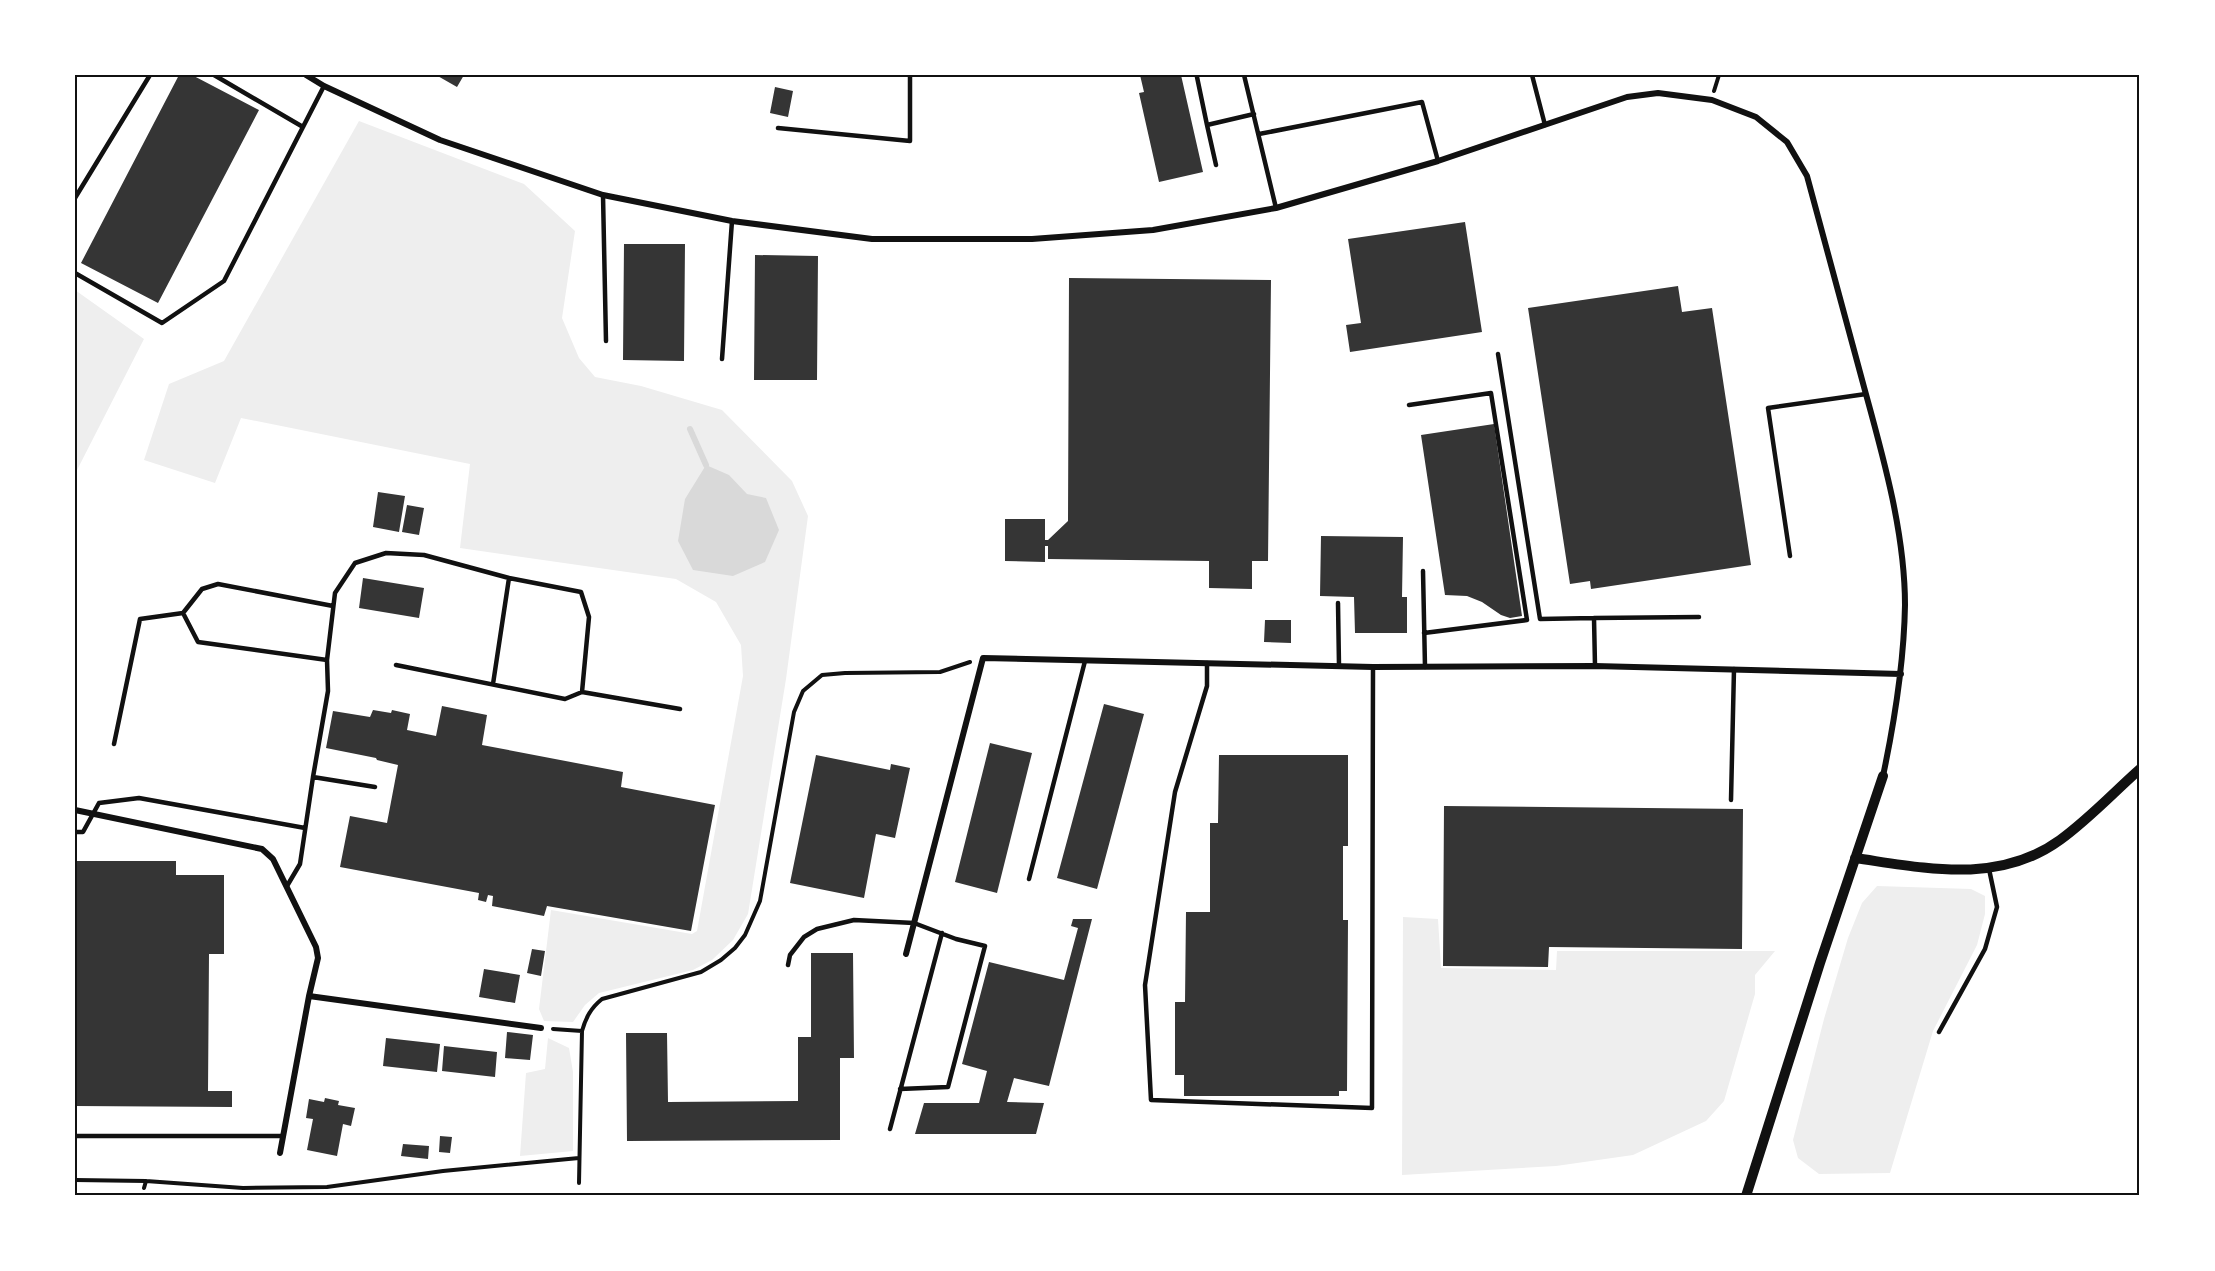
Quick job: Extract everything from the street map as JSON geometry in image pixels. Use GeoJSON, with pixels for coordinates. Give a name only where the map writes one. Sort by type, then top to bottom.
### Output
{"type":"FeatureCollection","features":[{"type":"Feature","properties":{"kind":"street"},"geometry":{"type":"LineString","coordinates":[[306,75],[324,86],[440,140],[603,195],[732,221],[872,239],[1032,239],[1154,230],[1276,208],[1438,160],[1627,97],[1658,93],[1712,100],[1756,117],[1787,142],[1807,176],[1884,458],[1902,566],[1905,604],[1900,674],[1892,732],[1882,776],[1746,1196]]}},
{"type":"Feature","properties":{"kind":"street"},"geometry":{"type":"LineString","coordinates":[[906,954],[983,658],[1373,667],[1595,666],[1900,674]]}},
{"type":"Feature","properties":{"kind":"street"},"geometry":{"type":"LineString","coordinates":[[1856,858],[1950,871],[1989,868],[2026,858],[2061,839],[2140,769]]}},
{"type":"Feature","properties":{"kind":"street"},"geometry":{"type":"LineString","coordinates":[[75,810],[262,849],[273,859],[316,947],[318,958],[280,1153]]}},
{"type":"Feature","properties":{"kind":"street"},"geometry":{"type":"LineString","coordinates":[[309,996],[541,1028]]}},
{"type":"Feature","properties":{"kind":"lane"},"geometry":{"type":"LineString","coordinates":[[75,198],[150,75]]}},
{"type":"Feature","properties":{"kind":"lane"},"geometry":{"type":"LineString","coordinates":[[214,75],[303,127]]}},
{"type":"Feature","properties":{"kind":"lane"},"geometry":{"type":"LineString","coordinates":[[778,128],[910,141],[910,75]]}},
{"type":"Feature","properties":{"kind":"lane"},"geometry":{"type":"LineString","coordinates":[[1244,75],[1276,208]]}},
{"type":"Feature","properties":{"kind":"lane"},"geometry":{"type":"LineString","coordinates":[[1532,75],[1545,125]]}},
{"type":"Feature","properties":{"kind":"lane"},"geometry":{"type":"LineString","coordinates":[[1197,77],[1216,165]]}},
{"type":"Feature","properties":{"kind":"lane"},"geometry":{"type":"LineString","coordinates":[[75,273],[162,323],[224,281],[324,86]]}},
{"type":"Feature","properties":{"kind":"lane"},"geometry":{"type":"LineString","coordinates":[[1259,134],[1422,102],[1438,160]]}},
{"type":"Feature","properties":{"kind":"lane"},"geometry":{"type":"LineString","coordinates":[[1207,125],[1254,114]]}},
{"type":"Feature","properties":{"kind":"lane"},"geometry":{"type":"LineString","coordinates":[[603,195],[606,341]]}},
{"type":"Feature","properties":{"kind":"lane"},"geometry":{"type":"LineString","coordinates":[[722,359],[732,221]]}},
{"type":"Feature","properties":{"kind":"lane"},"geometry":{"type":"LineString","coordinates":[[1498,354],[1540,619],[1699,616]]}},
{"type":"Feature","properties":{"kind":"lane"},"geometry":{"type":"LineString","coordinates":[[1409,405],[1491,393],[1527,620],[1424,633]]}},
{"type":"Feature","properties":{"kind":"lane"},"geometry":{"type":"LineString","coordinates":[[1790,556],[1768,408],[1866,394]]}},
{"type":"Feature","properties":{"kind":"lane"},"geometry":{"type":"LineString","coordinates":[[287,886],[300,864],[304,828],[328,691],[327,660],[335,593],[355,563],[386,553],[424,555],[509,578],[581,592],[589,617],[582,692]]}},
{"type":"Feature","properties":{"kind":"lane"},"geometry":{"type":"LineString","coordinates":[[1423,571],[1425,667]]}},
{"type":"Feature","properties":{"kind":"lane"},"geometry":{"type":"LineString","coordinates":[[493,684],[509,578]]}},
{"type":"Feature","properties":{"kind":"lane"},"geometry":{"type":"LineString","coordinates":[[114,744],[140,619],[183,613],[202,589],[218,584],[333,606]]}},
{"type":"Feature","properties":{"kind":"lane"},"geometry":{"type":"LineString","coordinates":[[1338,603],[1339,666]]}},
{"type":"Feature","properties":{"kind":"lane"},"geometry":{"type":"LineString","coordinates":[[183,613],[198,642],[327,660]]}},
{"type":"Feature","properties":{"kind":"lane"},"geometry":{"type":"LineString","coordinates":[[1594,618],[1595,666]]}},
{"type":"Feature","properties":{"kind":"lane"},"geometry":{"type":"LineString","coordinates":[[1029,879],[1085,661]]}},
{"type":"Feature","properties":{"kind":"lane"},"geometry":{"type":"LineString","coordinates":[[1207,663],[1206,686],[1175,792],[1145,985],[1151,1100],[1372,1108],[1373,667]]}},
{"type":"Feature","properties":{"kind":"lane"},"geometry":{"type":"LineString","coordinates":[[396,665],[565,699],[582,692],[680,709]]}},
{"type":"Feature","properties":{"kind":"lane"},"geometry":{"type":"LineString","coordinates":[[1731,800],[1734,669]]}},
{"type":"Feature","properties":{"kind":"lane"},"geometry":{"type":"LineString","coordinates":[[313,777],[375,787]]}},
{"type":"Feature","properties":{"kind":"lane"},"geometry":{"type":"LineString","coordinates":[[75,832],[83,832],[99,803],[139,798],[304,828]]}},
{"type":"Feature","properties":{"kind":"lane"},"geometry":{"type":"LineString","coordinates":[[1939,1032],[1985,949],[1997,907],[1989,868]]}},
{"type":"Feature","properties":{"kind":"lane"},"geometry":{"type":"LineString","coordinates":[[788,965],[795,946],[804,937],[817,929],[854,920],[914,923],[956,939],[986,946],[948,1087],[900,1089]]}},
{"type":"Feature","properties":{"kind":"lane"},"geometry":{"type":"LineString","coordinates":[[890,1129],[942,933]]}},
{"type":"Feature","properties":{"kind":"lane"},"geometry":{"type":"LineString","coordinates":[[75,1136],[283,1136]]}},
{"type":"Feature","properties":{"kind":"path"},"geometry":{"type":"LineString","coordinates":[[579,1183],[582,1031],[591,1008],[602,999],[701,972],[728,954],[745,935],[760,901],[794,712],[803,691],[822,675],[940,672],[983,658]]}},
{"type":"Feature","properties":{"kind":"path"},"geometry":{"type":"LineString","coordinates":[[552,1029],[582,1031]]}},
{"type":"Feature","properties":{"kind":"path"},"geometry":{"type":"LineString","coordinates":[[75,1180],[146,1181],[243,1188],[327,1187],[443,1171],[579,1158]]}},
{"type":"Feature","properties":{"kind":"path"},"geometry":{"type":"LineString","coordinates":[[144,1188],[146,1181]]}},
{"type":"Feature","properties":{"kind":"shaded area"},"geometry":{"type":"Polygon","coordinates":[[[359,121],[524,184],[575,231],[562,318],[579,358],[595,377],[641,386],[722,410],[792,481],[808,516],[786,679],[748,914],[733,940],[712,960],[693,970],[599,993],[585,1005],[573,1022],[544,1021],[539,1009],[551,910],[692,934],[697,931],[743,676],[741,645],[716,602],[676,579],[460,548],[470,464],[241,418],[215,483],[144,460],[169,384],[224,361],[359,121]]]}},
{"type":"Feature","properties":{"kind":"shaded area"},"geometry":{"type":"Polygon","coordinates":[[[75,290],[144,339],[75,474],[75,290]]]}},
{"type":"Feature","properties":{"kind":"shaded area"},"geometry":{"type":"Polygon","coordinates":[[[706,465],[729,475],[747,494],[766,498],[779,530],[765,562],[733,576],[693,570],[678,541],[685,499],[706,465]]]}},
{"type":"Feature","properties":{"kind":"shaded area"},"geometry":{"type":"Polygon","coordinates":[[[1877,886],[1971,889],[1985,896],[1985,914],[1977,945],[1933,1031],[1890,1173],[1819,1174],[1798,1158],[1793,1140],[1824,1019],[1848,938],[1862,903],[1877,886]]]}},
{"type":"Feature","properties":{"kind":"shaded area"},"geometry":{"type":"Polygon","coordinates":[[[1403,917],[1438,919],[1441,968],[1556,970],[1557,951],[1775,951],[1755,975],[1755,994],[1724,1101],[1706,1121],[1633,1155],[1556,1166],[1402,1175],[1403,917]]]}},
{"type":"Feature","properties":{"kind":"shaded area"},"geometry":{"type":"Polygon","coordinates":[[[548,1038],[569,1048],[573,1072],[573,1151],[520,1156],[526,1073],[545,1069],[548,1038]]]}},
{"type":"Feature","properties":{"kind":"building"},"geometry":{"type":"Polygon","coordinates":[[[179,75],[192,75],[259,110],[158,303],[81,263],[179,75]]]}},
{"type":"Feature","properties":{"kind":"building"},"geometry":{"type":"Polygon","coordinates":[[[436,75],[464,75],[457,87],[436,75]]]}},
{"type":"Feature","properties":{"kind":"building"},"geometry":{"type":"Polygon","coordinates":[[[1140,75],[1181,75],[1203,172],[1159,182],[1139,93],[1144,92],[1140,75]]]}},
{"type":"Feature","properties":{"kind":"building"},"geometry":{"type":"Polygon","coordinates":[[[775,87],[793,91],[788,117],[770,113],[775,87]]]}},
{"type":"Feature","properties":{"kind":"building"},"geometry":{"type":"Polygon","coordinates":[[[1465,222],[1482,332],[1350,352],[1346,325],[1361,323],[1348,239],[1465,222]]]}},
{"type":"Feature","properties":{"kind":"building"},"geometry":{"type":"Polygon","coordinates":[[[624,244],[685,244],[684,361],[623,360],[624,244]]]}},
{"type":"Feature","properties":{"kind":"building"},"geometry":{"type":"Polygon","coordinates":[[[755,255],[818,256],[817,380],[754,380],[755,255]]]}},
{"type":"Feature","properties":{"kind":"building"},"geometry":{"type":"Polygon","coordinates":[[[1069,278],[1271,280],[1268,561],[1252,561],[1252,589],[1209,588],[1209,561],[1048,559],[1048,546],[1045,546],[1045,562],[1005,561],[1005,519],[1045,519],[1045,540],[1048,540],[1068,521],[1069,278]]]}},
{"type":"Feature","properties":{"kind":"building"},"geometry":{"type":"Polygon","coordinates":[[[1678,286],[1682,312],[1712,308],[1751,565],[1591,589],[1590,581],[1570,584],[1528,308],[1678,286]]]}},
{"type":"Feature","properties":{"kind":"building"},"geometry":{"type":"Polygon","coordinates":[[[1494,424],[1522,616],[1510,618],[1467,596],[1445,595],[1421,435],[1494,424]]]}},
{"type":"Feature","properties":{"kind":"building"},"geometry":{"type":"Polygon","coordinates":[[[378,492],[405,496],[399,532],[373,527],[378,492]]]}},
{"type":"Feature","properties":{"kind":"building"},"geometry":{"type":"Polygon","coordinates":[[[407,505],[424,508],[419,535],[402,532],[407,505]]]}},
{"type":"Feature","properties":{"kind":"building"},"geometry":{"type":"Polygon","coordinates":[[[1321,536],[1403,537],[1402,597],[1407,597],[1407,633],[1355,633],[1354,597],[1320,596],[1321,536]]]}},
{"type":"Feature","properties":{"kind":"building"},"geometry":{"type":"Polygon","coordinates":[[[363,578],[424,588],[419,618],[359,608],[363,578]]]}},
{"type":"Feature","properties":{"kind":"building"},"geometry":{"type":"Polygon","coordinates":[[[1265,620],[1291,620],[1291,643],[1264,642],[1265,620]]]}},
{"type":"Feature","properties":{"kind":"building"},"geometry":{"type":"Polygon","coordinates":[[[1104,704],[1144,714],[1097,889],[1057,878],[1104,704]]]}},
{"type":"Feature","properties":{"kind":"building"},"geometry":{"type":"Polygon","coordinates":[[[442,706],[487,715],[482,745],[623,772],[621,787],[715,805],[691,931],[547,906],[544,916],[492,906],[493,896],[488,895],[486,902],[478,900],[479,893],[340,867],[350,816],[387,823],[398,765],[326,748],[333,711],[370,717],[373,710],[391,713],[392,710],[410,714],[407,730],[436,736],[442,706]]]}},
{"type":"Feature","properties":{"kind":"building"},"geometry":{"type":"Polygon","coordinates":[[[990,743],[1032,753],[997,893],[955,882],[990,743]]]}},
{"type":"Feature","properties":{"kind":"building"},"geometry":{"type":"Polygon","coordinates":[[[816,755],[890,770],[891,764],[910,768],[895,838],[876,834],[864,898],[790,883],[816,755]]]}},
{"type":"Feature","properties":{"kind":"building"},"geometry":{"type":"Polygon","coordinates":[[[1219,755],[1348,755],[1348,846],[1343,846],[1343,920],[1348,920],[1347,1091],[1339,1091],[1339,1096],[1184,1096],[1184,1075],[1175,1075],[1175,1002],[1185,1002],[1186,912],[1210,912],[1210,823],[1218,823],[1219,755]]]}},
{"type":"Feature","properties":{"kind":"building"},"geometry":{"type":"Polygon","coordinates":[[[1444,806],[1743,809],[1742,949],[1549,947],[1548,967],[1443,966],[1444,806]]]}},
{"type":"Feature","properties":{"kind":"building"},"geometry":{"type":"Polygon","coordinates":[[[75,861],[176,861],[176,875],[224,875],[224,954],[209,954],[208,1091],[232,1091],[232,1107],[75,1106],[75,861]]]}},
{"type":"Feature","properties":{"kind":"building"},"geometry":{"type":"Polygon","coordinates":[[[1073,919],[1092,919],[1049,1086],[1014,1078],[1007,1102],[1044,1103],[1036,1134],[915,1134],[924,1103],[979,1103],[987,1071],[962,1064],[989,962],[1064,980],[1078,928],[1071,926],[1073,919]]]}},
{"type":"Feature","properties":{"kind":"building"},"geometry":{"type":"Polygon","coordinates":[[[532,949],[545,951],[541,976],[527,973],[532,949]]]}},
{"type":"Feature","properties":{"kind":"building"},"geometry":{"type":"Polygon","coordinates":[[[811,953],[853,953],[854,1058],[840,1058],[840,1140],[627,1141],[626,1033],[667,1033],[668,1102],[798,1101],[798,1037],[811,1037],[811,953]]]}},
{"type":"Feature","properties":{"kind":"building"},"geometry":{"type":"Polygon","coordinates":[[[484,969],[520,975],[515,1003],[479,997],[484,969]]]}},
{"type":"Feature","properties":{"kind":"building"},"geometry":{"type":"Polygon","coordinates":[[[507,1032],[533,1035],[530,1060],[505,1058],[507,1032]]]}},
{"type":"Feature","properties":{"kind":"building"},"geometry":{"type":"Polygon","coordinates":[[[386,1038],[440,1044],[437,1072],[383,1066],[386,1038]]]}},
{"type":"Feature","properties":{"kind":"building"},"geometry":{"type":"Polygon","coordinates":[[[444,1046],[497,1052],[495,1077],[442,1071],[444,1046]]]}},
{"type":"Feature","properties":{"kind":"building"},"geometry":{"type":"Polygon","coordinates":[[[325,1098],[339,1101],[338,1105],[355,1108],[351,1126],[343,1124],[337,1156],[307,1150],[313,1119],[306,1118],[309,1099],[324,1102],[325,1098]]]}},
{"type":"Feature","properties":{"kind":"building"},"geometry":{"type":"Polygon","coordinates":[[[440,1136],[452,1137],[450,1153],[439,1152],[440,1136]]]}},
{"type":"Feature","properties":{"kind":"building"},"geometry":{"type":"Polygon","coordinates":[[[403,1144],[429,1146],[428,1159],[401,1156],[403,1144]]]}},
{"type":"Feature","properties":{"kind":"waterway"},"geometry":{"type":"LineString","coordinates":[[690,429],[706,465]]}}]}
